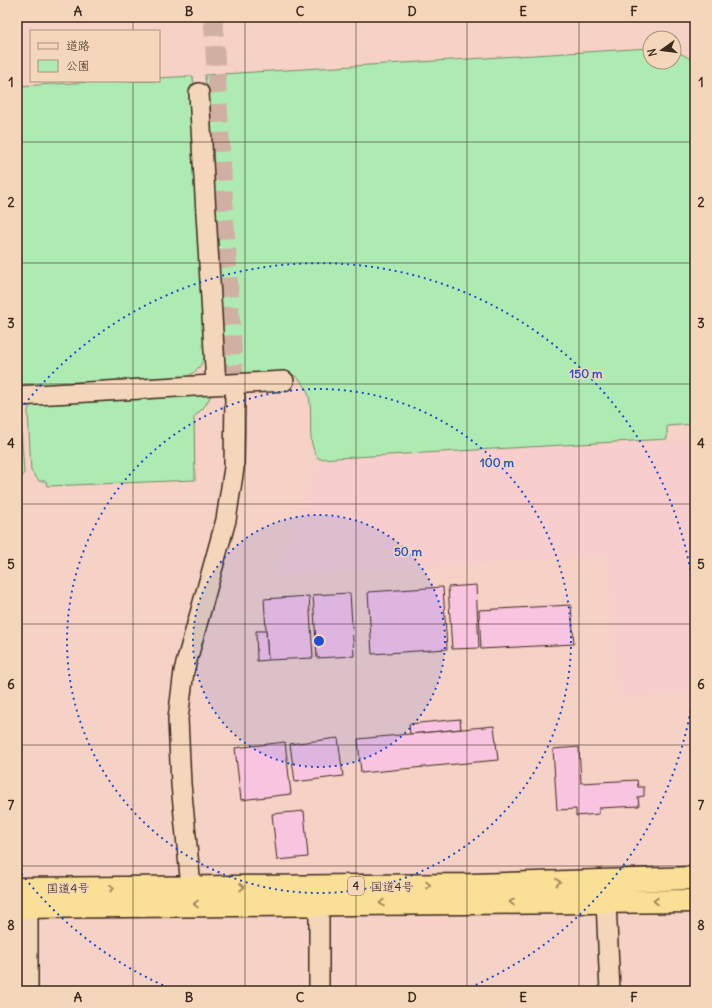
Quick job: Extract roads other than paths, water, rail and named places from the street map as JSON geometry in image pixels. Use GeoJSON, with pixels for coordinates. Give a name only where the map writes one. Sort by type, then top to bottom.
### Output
{"type":"FeatureCollection","features":[{"type":"Feature","properties":{"kind":"highway","name":"国道4号"},"geometry":{"type":"LineString","coordinates":[[21,901],[191,887],[472,885],[695,878]]}},
{"type":"Feature","properties":{"kind":"highway","name":"国道4号"},"geometry":{"type":"LineString","coordinates":[[21,901],[319,903],[695,901]]}},
{"type":"Feature","properties":{"kind":"street"},"geometry":{"type":"LineString","coordinates":[[199,93],[216,384]]}},
{"type":"Feature","properties":{"kind":"street"},"geometry":{"type":"LineString","coordinates":[[17,396],[284,381]]}},
{"type":"Feature","properties":{"kind":"street"},"geometry":{"type":"LineString","coordinates":[[191,887],[182,799],[178,719],[184,671],[226,520],[234,468],[235,397]]}},
{"type":"Feature","properties":{"kind":"street"},"geometry":{"type":"LineString","coordinates":[[21,901],[28,991]]}},
{"type":"Feature","properties":{"kind":"street"},"geometry":{"type":"LineString","coordinates":[[606,901],[610,991]]}},
{"type":"Feature","properties":{"kind":"street"},"geometry":{"type":"LineString","coordinates":[[318,991],[319,903]]}},
{"type":"Feature","properties":{"kind":"tunnel"},"geometry":{"type":"LineString","coordinates":[[213,17],[235,397]]}}]}
